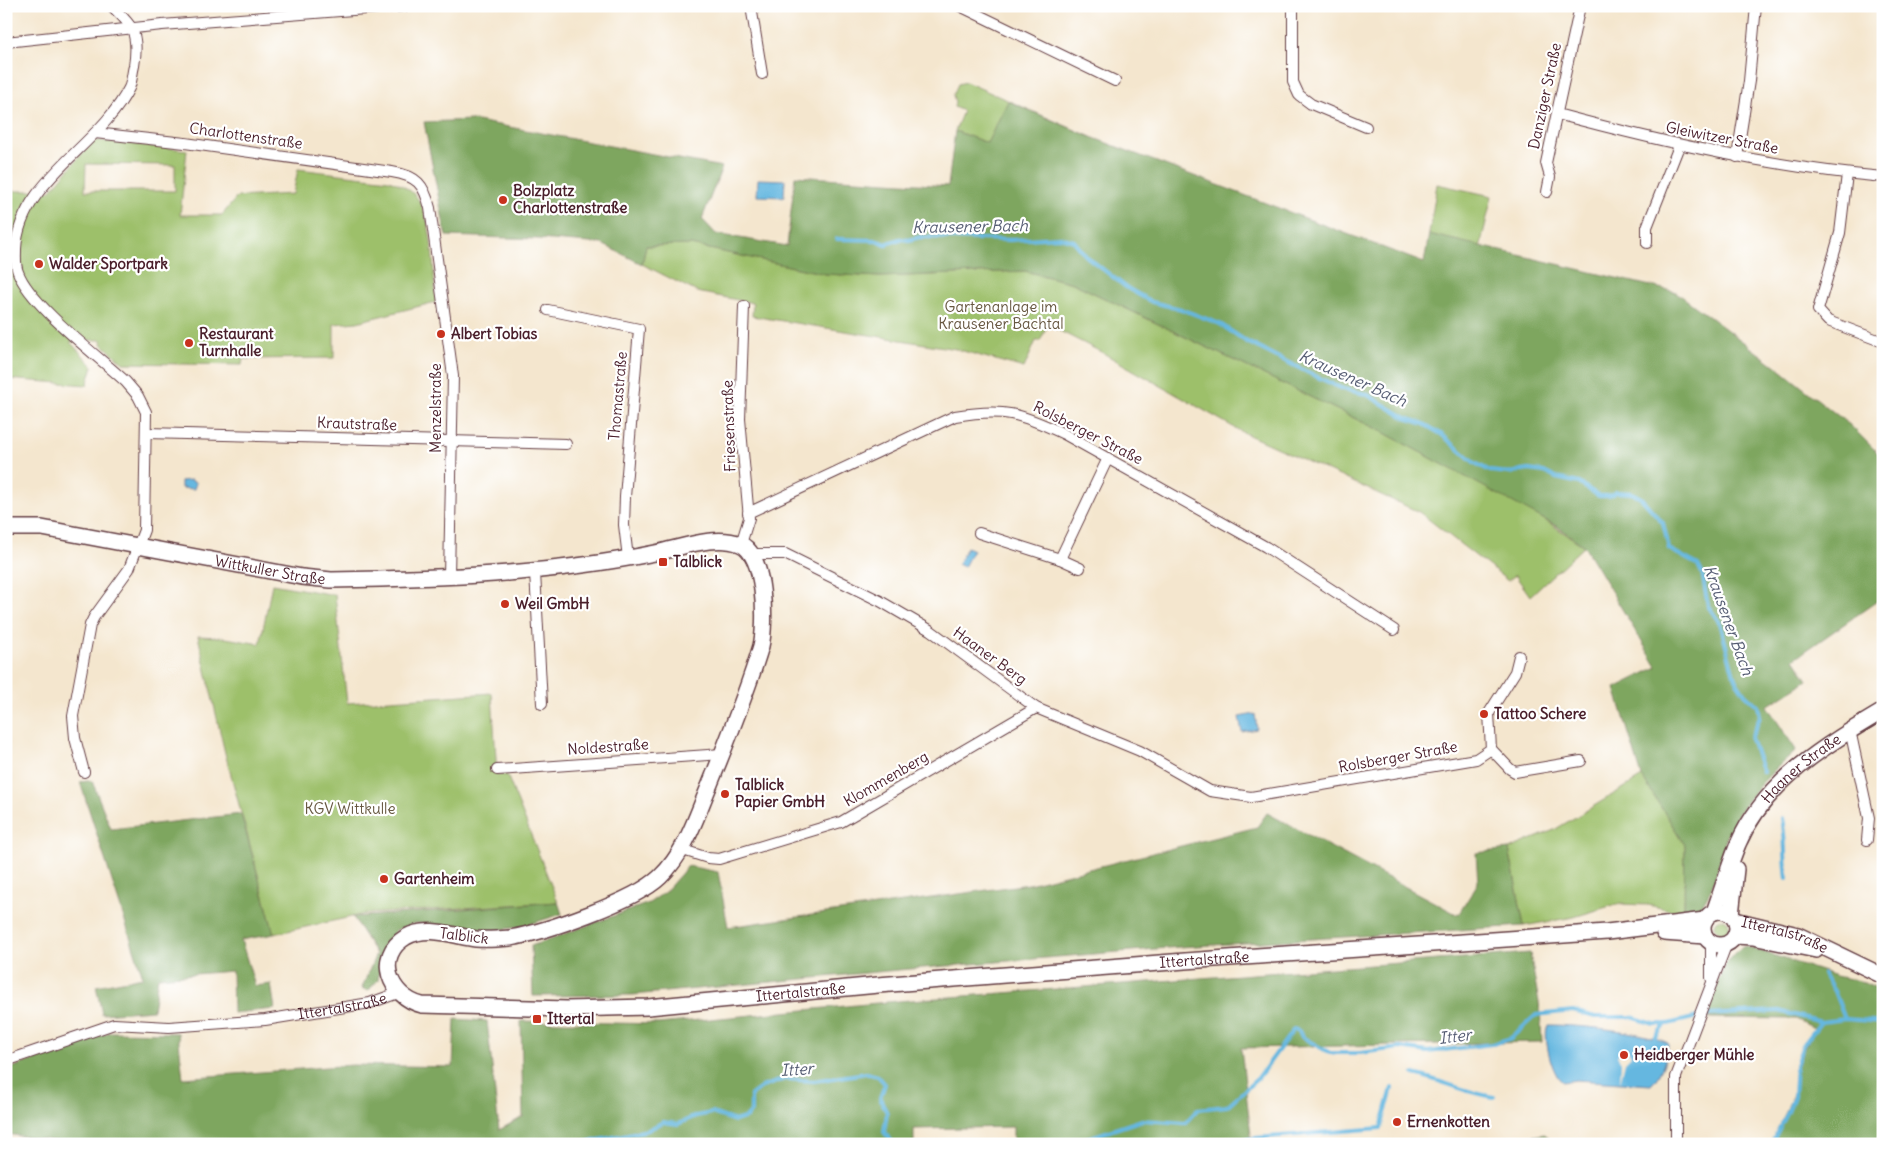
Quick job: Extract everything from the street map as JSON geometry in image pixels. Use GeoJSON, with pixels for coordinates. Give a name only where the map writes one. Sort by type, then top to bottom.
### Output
{"type":"FeatureCollection","features":[{"type":"Feature","properties":{"kind":"main road","name":"Wittkuller Straße"},"geometry":{"type":"LineString","coordinates":[[6,528],[42,528],[302,577],[332,580],[449,577],[535,572],[628,558],[712,541],[728,541],[746,549]]}},
{"type":"Feature","properties":{"kind":"main road","name":"Talblick"},"geometry":{"type":"LineString","coordinates":[[398,993],[390,978],[389,963],[398,944],[406,937],[422,932],[430,932],[495,940],[541,930],[630,898],[659,878],[682,850],[752,677],[764,631],[760,577],[746,549]]}},
{"type":"Feature","properties":{"kind":"main road","name":"Haaner Straße"},"geometry":{"type":"LineString","coordinates":[[1710,916],[1739,843],[1758,810],[1792,772],[1810,756],[1883,711]]}},
{"type":"Feature","properties":{"kind":"main road","name":"Haaner Straße"},"geometry":{"type":"LineString","coordinates":[[1733,917],[1739,843]]}},
{"type":"Feature","properties":{"kind":"main road","name":"Ittertalstraße"},"geometry":{"type":"LineString","coordinates":[[1607,932],[1710,916],[1723,912],[1733,917],[1798,935],[1883,976]]}},
{"type":"Feature","properties":{"kind":"main road"},"geometry":{"type":"LineString","coordinates":[[1708,939],[1703,928],[1710,916]]}},
{"type":"Feature","properties":{"kind":"main road","name":"Ittertalstraße"},"geometry":{"type":"LineString","coordinates":[[1731,940],[1737,928],[1733,917]]}},
{"type":"Feature","properties":{"kind":"main road","name":"Ittertalstraße"},"geometry":{"type":"LineString","coordinates":[[398,993],[404,998],[422,1005],[648,1008],[987,976],[1607,932],[1691,933],[1719,945],[1731,940],[1753,937],[1835,954]]}},
{"type":"Feature","properties":{"kind":"street"},"geometry":{"type":"LineString","coordinates":[[84,772],[74,738],[73,716],[87,637],[94,617],[129,569],[146,519],[146,412],[138,396],[126,382],[41,306],[27,289],[17,270],[18,230],[30,204],[37,194],[95,133],[130,87],[136,53],[131,28],[112,6]]}},
{"type":"Feature","properties":{"kind":"street"},"geometry":{"type":"LineString","coordinates":[[272,6],[274,17]]}},
{"type":"Feature","properties":{"kind":"street"},"geometry":{"type":"LineString","coordinates":[[6,42],[131,28],[404,6]]}},
{"type":"Feature","properties":{"kind":"street"},"geometry":{"type":"LineString","coordinates":[[751,6],[762,74]]}},
{"type":"Feature","properties":{"kind":"street"},"geometry":{"type":"LineString","coordinates":[[960,6],[1115,81]]}},
{"type":"Feature","properties":{"kind":"street"},"geometry":{"type":"LineString","coordinates":[[1292,6],[1293,82],[1299,96],[1311,104],[1341,114],[1366,127]]}},
{"type":"Feature","properties":{"kind":"street","name":"Danziger Straße"},"geometry":{"type":"LineString","coordinates":[[1546,192],[1550,177],[1546,162],[1580,6]]}},
{"type":"Feature","properties":{"kind":"street"},"geometry":{"type":"LineString","coordinates":[[1737,157],[1749,81],[1756,6]]}},
{"type":"Feature","properties":{"kind":"street","name":"Gleiwitzer Straße"},"geometry":{"type":"LineString","coordinates":[[1557,114],[1679,146],[1737,157],[1883,178]]}},
{"type":"Feature","properties":{"kind":"street","name":"Charlottenstraße"},"geometry":{"type":"LineString","coordinates":[[95,133],[184,143],[392,172]]}},
{"type":"Feature","properties":{"kind":"street"},"geometry":{"type":"LineString","coordinates":[[1647,243],[1647,227],[1679,146]]}},
{"type":"Feature","properties":{"kind":"street","name":"Menzelstraße"},"geometry":{"type":"LineString","coordinates":[[392,172],[403,174],[420,183],[426,190],[430,208],[453,376],[449,577]]}},
{"type":"Feature","properties":{"kind":"street"},"geometry":{"type":"LineString","coordinates":[[1846,174],[1840,233],[1818,310],[1828,321],[1883,342]]}},
{"type":"Feature","properties":{"kind":"street","name":"Friesenstraße"},"geometry":{"type":"LineString","coordinates":[[744,306],[740,419],[748,513],[746,549]]}},
{"type":"Feature","properties":{"kind":"street","name":"Thomastraße"},"geometry":{"type":"LineString","coordinates":[[548,310],[639,329],[624,497],[624,525],[628,558]]}},
{"type":"Feature","properties":{"kind":"street","name":"Rolsberger Straße"},"geometry":{"type":"LineString","coordinates":[[748,513],[936,423],[955,416],[978,412],[1007,412],[1028,417],[1108,458],[1266,547],[1394,630]]}},
{"type":"Feature","properties":{"kind":"street","name":"Krautstraße"},"geometry":{"type":"LineString","coordinates":[[147,433],[566,444]]}},
{"type":"Feature","properties":{"kind":"street"},"geometry":{"type":"LineString","coordinates":[[1060,558],[1108,458]]}},
{"type":"Feature","properties":{"kind":"street"},"geometry":{"type":"LineString","coordinates":[[979,533],[1060,558],[1080,568]]}},
{"type":"Feature","properties":{"kind":"street","name":"Haaner Berg"},"geometry":{"type":"LineString","coordinates":[[746,549],[784,554],[880,601],[930,630],[1036,708],[1140,750],[1210,791]]}},
{"type":"Feature","properties":{"kind":"street"},"geometry":{"type":"LineString","coordinates":[[535,572],[542,704]]}},
{"type":"Feature","properties":{"kind":"street"},"geometry":{"type":"LineString","coordinates":[[1519,656],[1515,672],[1489,713],[1490,749],[1515,772],[1580,761]]}},
{"type":"Feature","properties":{"kind":"street","name":"Klommenberg"},"geometry":{"type":"LineString","coordinates":[[682,850],[708,858],[719,859],[841,822],[1036,708]]}},
{"type":"Feature","properties":{"kind":"street"},"geometry":{"type":"LineString","coordinates":[[1850,730],[1869,818],[1867,840]]}},
{"type":"Feature","properties":{"kind":"street","name":"Rolsberger Straße"},"geometry":{"type":"LineString","coordinates":[[1210,791],[1251,797],[1476,759],[1490,749]]}},
{"type":"Feature","properties":{"kind":"street","name":"Noldestraße"},"geometry":{"type":"LineString","coordinates":[[497,770],[722,754]]}},
{"type":"Feature","properties":{"kind":"street"},"geometry":{"type":"LineString","coordinates":[[1708,939],[1711,984]]}},
{"type":"Feature","properties":{"kind":"street"},"geometry":{"type":"LineString","coordinates":[[1676,1144],[1676,1077],[1711,984],[1731,940]]}},
{"type":"Feature","properties":{"kind":"street","name":"Ittertalstraße"},"geometry":{"type":"LineString","coordinates":[[6,1061],[114,1024],[169,1027],[265,1020],[370,1003],[398,993]]}},
{"type":"Feature","properties":{"kind":"green space"},"geometry":{"type":"Polygon","coordinates":[[[966,82],[1091,137],[987,143],[955,131],[963,111],[954,107],[953,95],[958,84],[966,82]]]}},
{"type":"Feature","properties":{"kind":"green space"},"geometry":{"type":"Polygon","coordinates":[[[1008,101],[1091,137],[1424,263],[1429,234],[1676,292],[1777,367],[1851,426],[1883,458],[1883,597],[1794,659],[1808,680],[1767,706],[1796,750],[1750,797],[1736,818],[1726,840],[1710,892],[1697,911],[1684,913],[1685,845],[1642,777],[1615,688],[1657,667],[1584,546],[1558,527],[1381,431],[1073,283],[1025,271],[880,277],[826,274],[691,245],[646,246],[642,264],[602,244],[538,239],[446,236],[424,122],[472,120],[722,167],[702,219],[716,234],[787,246],[795,176],[948,186],[955,131],[987,143],[1008,101]]]}},
{"type":"Feature","properties":{"kind":"green space","name":"Walder Sportpark"},"geometry":{"type":"Polygon","coordinates":[[[94,140],[187,150],[180,215],[222,215],[237,197],[293,194],[298,169],[389,180],[412,192],[423,209],[430,234],[436,302],[357,322],[334,324],[334,358],[243,359],[242,365],[123,363],[102,344],[101,340],[79,340],[70,342],[93,366],[87,385],[6,379],[6,191],[50,191],[94,140]],[[86,164],[85,191],[175,191],[175,165],[86,164]]]}},
{"type":"Feature","properties":{"kind":"green space"},"geometry":{"type":"Polygon","coordinates":[[[1437,184],[1492,196],[1480,248],[1429,234],[1437,184]]]}},
{"type":"Feature","properties":{"kind":"green space","name":"Gartenanlage im Krausener Bachtal"},"geometry":{"type":"Polygon","coordinates":[[[691,245],[826,274],[880,277],[1025,271],[1073,283],[1381,431],[1534,513],[1584,546],[1530,596],[1515,575],[1508,581],[1419,512],[1242,432],[1103,353],[1048,325],[1040,341],[1036,341],[1024,368],[956,349],[752,316],[753,303],[697,292],[642,264],[646,246],[691,245]]]}},
{"type":"Feature","properties":{"kind":"green space","name":"KGV Wittkulle"},"geometry":{"type":"Polygon","coordinates":[[[272,584],[335,595],[347,703],[492,693],[497,775],[507,775],[558,902],[365,914],[274,934],[225,753],[198,636],[220,637],[260,644],[272,584]]]}},
{"type":"Feature","properties":{"kind":"green space"},"geometry":{"type":"Polygon","coordinates":[[[1642,777],[1685,845],[1684,913],[1648,905],[1617,904],[1574,917],[1524,926],[1509,849],[1554,830],[1642,777]]]}},
{"type":"Feature","properties":{"kind":"green space"},"geometry":{"type":"Polygon","coordinates":[[[92,781],[111,829],[241,814],[274,934],[241,940],[255,986],[271,984],[275,1009],[233,1013],[232,971],[158,977],[153,1010],[102,1014],[96,986],[143,977],[80,782],[92,781]]]}},
{"type":"Feature","properties":{"kind":"green space"},"geometry":{"type":"Polygon","coordinates":[[[1267,813],[1458,915],[1478,883],[1476,853],[1509,849],[1524,926],[1180,947],[898,970],[633,995],[533,996],[531,946],[649,903],[665,892],[688,866],[718,872],[728,927],[1029,884],[1257,827],[1267,813]]]}},
{"type":"Feature","properties":{"kind":"green space"},"geometry":{"type":"Polygon","coordinates":[[[558,902],[562,914],[520,927],[490,931],[416,923],[396,930],[383,951],[378,980],[368,991],[362,988],[376,954],[353,917],[558,902]]]}},
{"type":"Feature","properties":{"kind":"green space"},"geometry":{"type":"Polygon","coordinates":[[[1722,919],[1727,921],[1729,926],[1727,931],[1722,933],[1717,931],[1715,926],[1717,921],[1722,919]]]}},
{"type":"Feature","properties":{"kind":"green space"},"geometry":{"type":"Polygon","coordinates":[[[1745,946],[1836,976],[1864,982],[1883,991],[1883,1144],[1770,1144],[1794,1091],[1797,1067],[1804,1048],[1816,1029],[1796,1019],[1707,1018],[1716,987],[1725,967],[1730,958],[1745,946]]]}},
{"type":"Feature","properties":{"kind":"green space"},"geometry":{"type":"Polygon","coordinates":[[[1530,953],[1540,1008],[1542,1042],[1241,1048],[1252,1144],[1013,1144],[1013,1127],[914,1129],[914,1144],[76,1144],[6,1134],[6,1070],[110,1032],[178,1033],[183,1078],[353,1065],[453,1067],[455,1019],[487,1021],[499,1130],[523,1117],[521,1021],[658,1024],[898,1001],[1530,953]]]}},
{"type":"Feature","properties":{"kind":"green space"},"geometry":{"type":"Polygon","coordinates":[[[1545,1134],[1553,1144],[1485,1144],[1545,1134]]]}},
{"type":"Feature","properties":{"kind":"water"},"geometry":{"type":"Polygon","coordinates":[[[758,179],[785,180],[784,197],[757,196],[758,179]]]}},
{"type":"Feature","properties":{"kind":"water"},"geometry":{"type":"Polygon","coordinates":[[[191,480],[196,483],[194,489],[181,488],[181,481],[191,480]]]}},
{"type":"Feature","properties":{"kind":"water"},"geometry":{"type":"Polygon","coordinates":[[[967,547],[973,550],[964,567],[958,564],[967,547]]]}},
{"type":"Feature","properties":{"kind":"water"},"geometry":{"type":"Polygon","coordinates":[[[1255,714],[1257,729],[1242,732],[1239,717],[1255,714]]]}},
{"type":"Feature","properties":{"kind":"water"},"geometry":{"type":"Polygon","coordinates":[[[1549,1025],[1576,1026],[1643,1035],[1668,1043],[1668,1048],[1661,1071],[1651,1085],[1576,1080],[1563,1082],[1555,1072],[1549,1054],[1546,1036],[1549,1025]]]}},
{"type":"Feature","properties":{"kind":"pier"},"geometry":{"type":"Polygon","coordinates":[[[1622,1049],[1628,1050],[1631,1056],[1625,1062],[1620,1083],[1621,1062],[1617,1056],[1622,1049]]]}},
{"type":"Feature","properties":{"kind":"waterway","name":"Krausener Bach"},"geometry":{"type":"LineString","coordinates":[[837,239],[874,240],[886,244],[900,239],[909,240],[920,237],[1010,240],[1060,237],[1074,241],[1086,256],[1127,288],[1152,302],[1181,309],[1220,324],[1247,342],[1313,375],[1343,389],[1366,394],[1406,418],[1424,424],[1441,434],[1475,463],[1490,471],[1509,473],[1529,470],[1544,472],[1556,478],[1579,483],[1599,496],[1609,496],[1616,492],[1632,493],[1641,498],[1663,523],[1669,549],[1698,565],[1702,573],[1708,606],[1720,623],[1735,679],[1745,694],[1758,706],[1760,716],[1751,739],[1763,772]]}},
{"type":"Feature","properties":{"kind":"waterway","name":"Krausener Bach"},"geometry":{"type":"LineString","coordinates":[[1782,818],[1787,879]]}},
{"type":"Feature","properties":{"kind":"waterway","name":"Krausener Bach"},"geometry":{"type":"LineString","coordinates":[[1823,974],[1834,991],[1845,1019]]}},
{"type":"Feature","properties":{"kind":"waterway","name":"Itter"},"geometry":{"type":"LineString","coordinates":[[1070,1144],[1142,1120],[1185,1123],[1198,1109],[1227,1106],[1258,1078],[1294,1029],[1299,1031],[1302,1037],[1330,1053],[1360,1053],[1400,1048],[1428,1052],[1492,1044],[1511,1038],[1536,1015],[1573,1011],[1595,1017],[1632,1017],[1654,1024],[1668,1024],[1706,1015],[1779,1011],[1821,1022],[1845,1019],[1883,1022]]}},
{"type":"Feature","properties":{"kind":"waterway"},"geometry":{"type":"LineString","coordinates":[[1771,1144],[1788,1112],[1794,1096],[1796,1065],[1803,1045],[1821,1022]]}},
{"type":"Feature","properties":{"kind":"waterway"},"geometry":{"type":"LineString","coordinates":[[1653,1041],[1665,1024]]}},
{"type":"Feature","properties":{"kind":"waterway","name":"Itter"},"geometry":{"type":"LineString","coordinates":[[579,1144],[648,1130],[663,1122],[678,1124],[696,1116],[712,1113],[735,1121],[747,1117],[751,1112],[751,1095],[762,1087],[785,1079],[814,1081],[866,1073],[878,1076],[885,1084],[880,1098],[887,1113],[884,1132],[894,1144]]}},
{"type":"Feature","properties":{"kind":"waterway"},"geometry":{"type":"LineString","coordinates":[[1414,1074],[1473,1093],[1494,1097]]}},
{"type":"Feature","properties":{"kind":"waterway"},"geometry":{"type":"LineString","coordinates":[[1225,1144],[1256,1138],[1381,1128],[1392,1088]]}},
{"type":"Feature","properties":{"kind":"place","name":"Bolzplatz Charlottenstraße"},"geometry":{"type":"Point","coordinates":[503,200]}},
{"type":"Feature","properties":{"kind":"place","name":"Walder Sportpark"},"geometry":{"type":"Point","coordinates":[39,264]}},
{"type":"Feature","properties":{"kind":"place","name":"Albert Tobias"},"geometry":{"type":"Point","coordinates":[441,334]}},
{"type":"Feature","properties":{"kind":"place","name":"Restaurant Turnhalle"},"geometry":{"type":"Point","coordinates":[189,343]}},
{"type":"Feature","properties":{"kind":"place","name":"Talblick"},"geometry":{"type":"Point","coordinates":[663,562]}},
{"type":"Feature","properties":{"kind":"place","name":"Weil GmbH"},"geometry":{"type":"Point","coordinates":[505,604]}},
{"type":"Feature","properties":{"kind":"place","name":"Tattoo Schere"},"geometry":{"type":"Point","coordinates":[1484,714]}},
{"type":"Feature","properties":{"kind":"place","name":"Talblick Papier GmbH"},"geometry":{"type":"Point","coordinates":[725,794]}},
{"type":"Feature","properties":{"kind":"place","name":"Gartenheim"},"geometry":{"type":"Point","coordinates":[384,879]}},
{"type":"Feature","properties":{"kind":"place","name":"Ittertal"},"geometry":{"type":"Point","coordinates":[537,1019]}},
{"type":"Feature","properties":{"kind":"place","name":"Heidberger Mühle"},"geometry":{"type":"Point","coordinates":[1624,1055]}},
{"type":"Feature","properties":{"kind":"place","name":"Ernenkotten"},"geometry":{"type":"Point","coordinates":[1397,1122]}}]}
